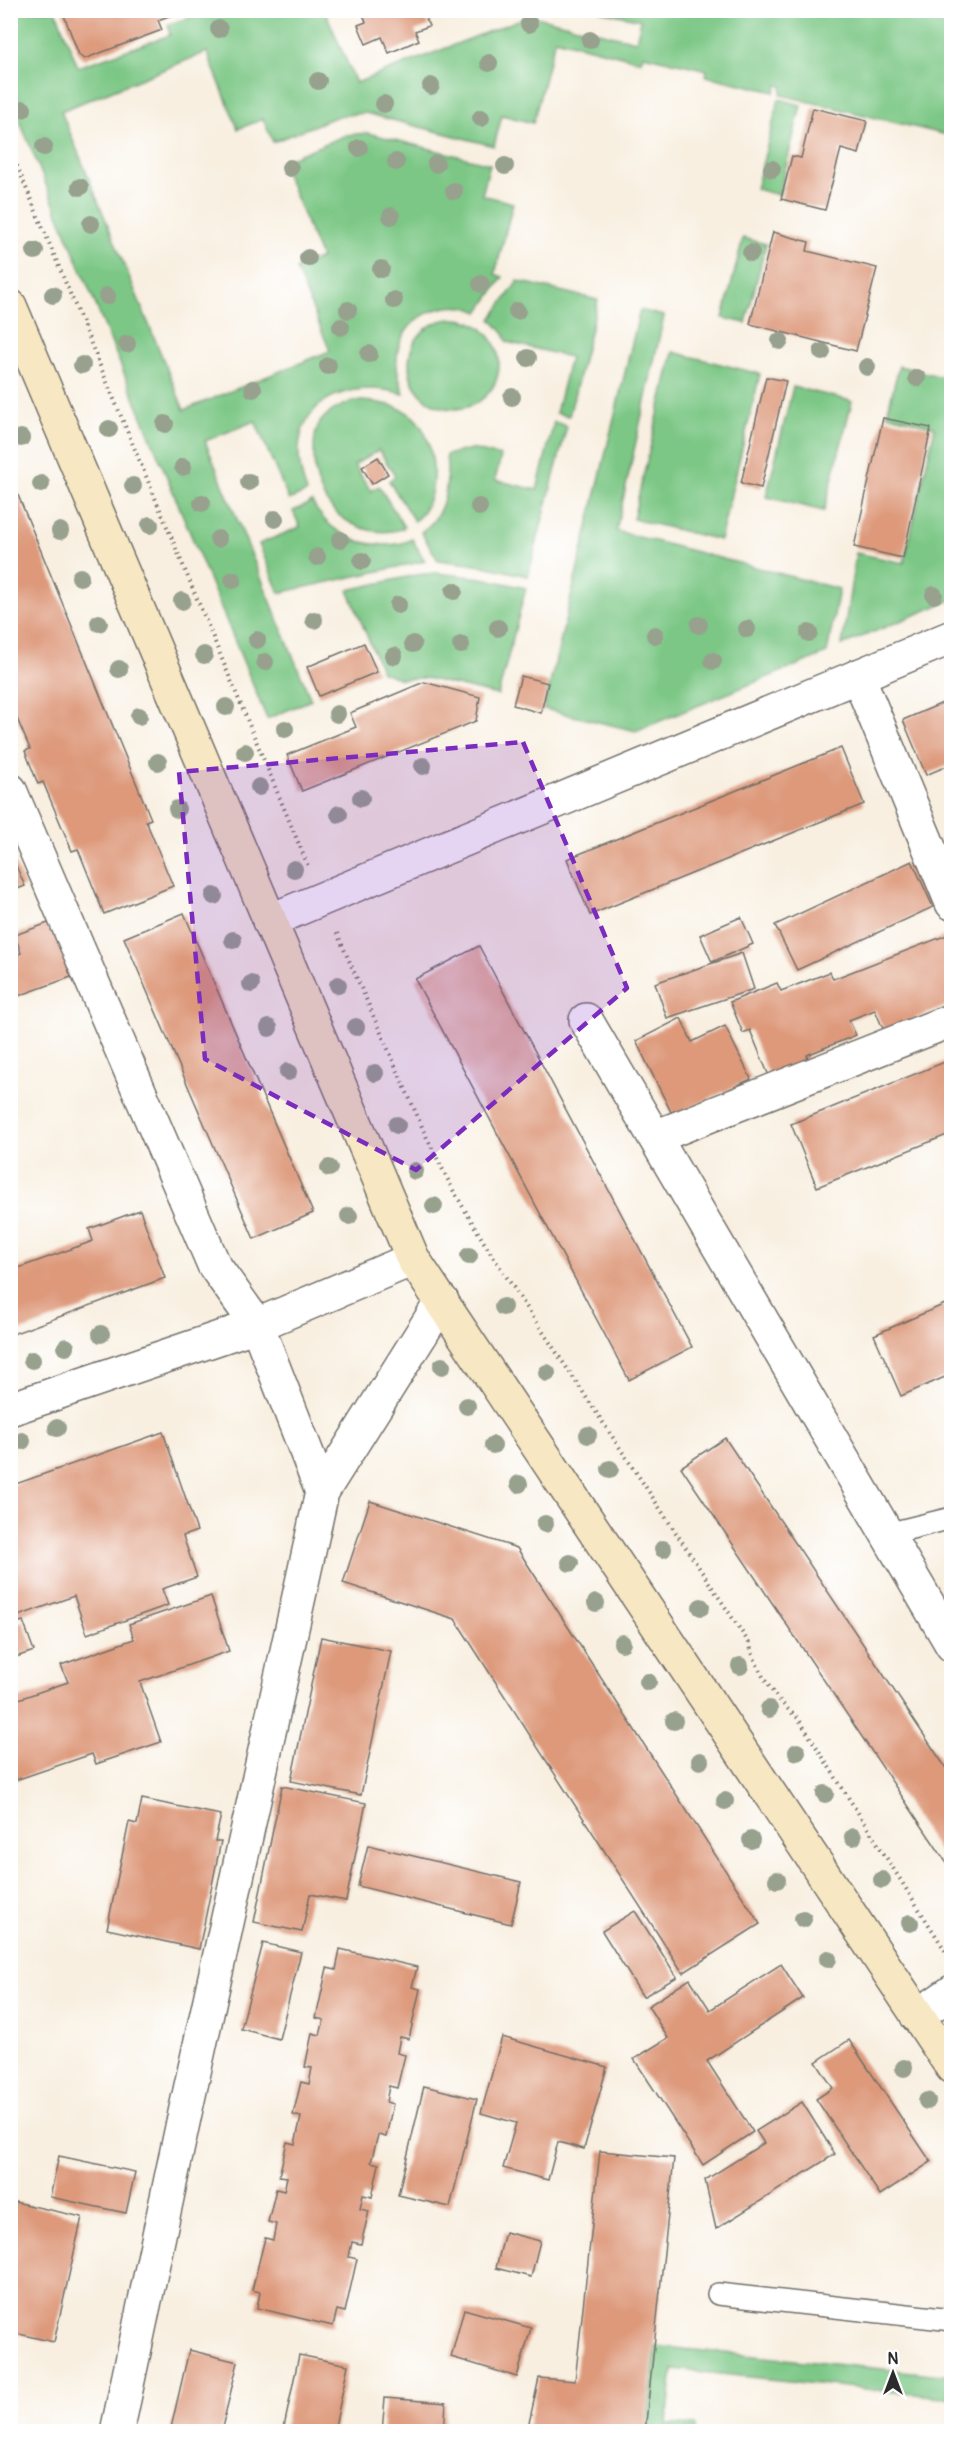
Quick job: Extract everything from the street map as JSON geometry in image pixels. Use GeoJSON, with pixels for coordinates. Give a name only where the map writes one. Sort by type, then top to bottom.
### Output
{"type":"FeatureCollection","features":[{"type":"Feature","properties":{"kind":"main road"},"geometry":{"type":"LineString","coordinates":[[10,306],[413,1259],[951,2067]]}},
{"type":"Feature","properties":{"kind":"street"},"geometry":{"type":"LineString","coordinates":[[269,921],[951,637]]}},
{"type":"Feature","properties":{"kind":"street"},"geometry":{"type":"LineString","coordinates":[[858,676],[951,903]]}},
{"type":"Feature","properties":{"kind":"street"},"geometry":{"type":"LineString","coordinates":[[10,790],[214,1265],[257,1325],[322,1492]]}},
{"type":"Feature","properties":{"kind":"street"},"geometry":{"type":"LineString","coordinates":[[586,1020],[951,1645]]}},
{"type":"Feature","properties":{"kind":"street"},"geometry":{"type":"LineString","coordinates":[[655,1137],[951,1020]]}},
{"type":"Feature","properties":{"kind":"street"},"geometry":{"type":"LineString","coordinates":[[10,1409],[257,1325],[413,1259]]}},
{"type":"Feature","properties":{"kind":"street"},"geometry":{"type":"LineString","coordinates":[[117,2432],[187,2101],[322,1492],[442,1301]]}},
{"type":"Feature","properties":{"kind":"street"},"geometry":{"type":"LineString","coordinates":[[917,2016],[951,1992]]}},
{"type":"Feature","properties":{"kind":"lane"},"geometry":{"type":"LineString","coordinates":[[887,1534],[951,1518]]}},
{"type":"Feature","properties":{"kind":"lane"},"geometry":{"type":"LineString","coordinates":[[718,2294],[951,2320]]}},
{"type":"Feature","properties":{"kind":"path"},"geometry":{"type":"LineString","coordinates":[[10,149],[321,898],[427,1137],[453,1190],[495,1259],[749,1643],[755,1664],[781,1705],[798,1718],[951,1961]]}},
{"type":"Feature","properties":{"kind":"highlighted area"},"geometry":{"type":"Polygon","coordinates":[[[523,742],[627,988],[416,1170],[205,1059],[179,772],[523,742]]]}},
{"type":"Feature","properties":{"kind":"green space"},"geometry":{"type":"Polygon","coordinates":[[[10,11],[56,11],[78,67],[170,35],[168,25],[208,11],[325,11],[356,83],[526,17],[536,17],[636,41],[641,20],[600,11],[951,11],[951,136],[781,95],[782,86],[777,85],[775,92],[706,76],[707,70],[643,55],[641,61],[555,39],[533,123],[502,115],[494,146],[365,113],[338,116],[273,142],[263,119],[238,129],[207,52],[61,111],[184,410],[330,351],[296,269],[321,258],[281,162],[346,135],[368,133],[490,164],[482,195],[513,203],[495,274],[503,277],[479,312],[466,307],[439,309],[426,314],[406,332],[400,343],[397,357],[398,372],[404,394],[378,389],[354,390],[334,396],[317,407],[306,422],[300,442],[300,465],[307,492],[289,500],[255,421],[205,441],[311,700],[267,719],[11,100],[10,11]]]}},
{"type":"Feature","properties":{"kind":"green space"},"geometry":{"type":"Polygon","coordinates":[[[779,99],[801,105],[779,195],[756,189],[779,99]]]}},
{"type":"Feature","properties":{"kind":"green space"},"geometry":{"type":"Polygon","coordinates":[[[743,238],[766,244],[746,323],[723,318],[743,238]]]}},
{"type":"Feature","properties":{"kind":"green space"},"geometry":{"type":"Polygon","coordinates":[[[518,281],[598,300],[569,416],[556,413],[570,357],[507,342],[504,334],[491,319],[518,281]]]}},
{"type":"Feature","properties":{"kind":"green space"},"geometry":{"type":"Polygon","coordinates":[[[640,310],[664,316],[616,531],[839,589],[827,653],[636,731],[544,709],[640,310]]]}},
{"type":"Feature","properties":{"kind":"green space"},"geometry":{"type":"Polygon","coordinates":[[[454,319],[471,323],[486,332],[495,347],[499,364],[495,381],[486,396],[471,405],[454,409],[437,405],[422,396],[413,381],[409,364],[413,347],[422,332],[437,323],[454,319]]]}},
{"type":"Feature","properties":{"kind":"green space"},"geometry":{"type":"Polygon","coordinates":[[[673,352],[760,374],[720,540],[633,519],[673,352]]]}},
{"type":"Feature","properties":{"kind":"green space"},"geometry":{"type":"Polygon","coordinates":[[[899,366],[951,379],[951,600],[842,645],[856,553],[904,563],[935,427],[887,414],[899,366]]]}},
{"type":"Feature","properties":{"kind":"green space"},"geometry":{"type":"Polygon","coordinates":[[[793,387],[852,401],[824,511],[766,497],[793,387]]]}},
{"type":"Feature","properties":{"kind":"green space"},"geometry":{"type":"Polygon","coordinates":[[[353,401],[380,403],[405,411],[418,422],[429,445],[433,473],[432,488],[423,512],[414,521],[389,481],[395,476],[379,450],[354,465],[371,491],[379,486],[404,527],[402,529],[378,531],[355,525],[335,511],[319,487],[314,460],[317,428],[330,412],[353,401]]]}},
{"type":"Feature","properties":{"kind":"green space"},"geometry":{"type":"Polygon","coordinates":[[[554,422],[567,426],[528,576],[483,566],[438,560],[421,532],[436,517],[441,508],[447,477],[446,455],[471,449],[501,456],[495,480],[537,490],[554,422]]]}},
{"type":"Feature","properties":{"kind":"green space"},"geometry":{"type":"Polygon","coordinates":[[[312,502],[325,521],[342,534],[363,542],[385,545],[412,539],[425,561],[279,593],[259,544],[300,527],[293,511],[312,502]]]}},
{"type":"Feature","properties":{"kind":"green space"},"geometry":{"type":"Polygon","coordinates":[[[436,573],[482,578],[526,588],[498,695],[426,678],[401,679],[382,672],[348,590],[416,575],[436,573]]]}},
{"type":"Feature","properties":{"kind":"green space"},"geometry":{"type":"Polygon","coordinates":[[[656,2346],[951,2376],[951,2398],[673,2369],[667,2424],[696,2426],[696,2431],[647,2431],[656,2346]]]}},
{"type":"Feature","properties":{"kind":"building"},"geometry":{"type":"Polygon","coordinates":[[[62,10],[183,11],[158,20],[162,30],[84,59],[79,55],[62,10]]]}},
{"type":"Feature","properties":{"kind":"building"},"geometry":{"type":"Polygon","coordinates":[[[361,10],[422,10],[429,26],[415,31],[419,40],[389,53],[382,37],[366,44],[358,25],[366,22],[361,10]]]}},
{"type":"Feature","properties":{"kind":"building"},"geometry":{"type":"Polygon","coordinates":[[[813,108],[867,121],[859,154],[841,149],[825,210],[781,199],[792,156],[801,158],[813,108]]]}},
{"type":"Feature","properties":{"kind":"building"},"geometry":{"type":"Polygon","coordinates":[[[773,232],[809,242],[807,251],[877,268],[856,351],[750,324],[773,232]]]}},
{"type":"Feature","properties":{"kind":"building"},"geometry":{"type":"Polygon","coordinates":[[[766,377],[786,381],[761,488],[741,483],[766,377]]]}},
{"type":"Feature","properties":{"kind":"building"},"geometry":{"type":"Polygon","coordinates":[[[883,418],[931,428],[903,558],[854,547],[883,418]]]}},
{"type":"Feature","properties":{"kind":"building"},"geometry":{"type":"Polygon","coordinates":[[[378,457],[388,474],[372,484],[362,467],[378,457]]]}},
{"type":"Feature","properties":{"kind":"building"},"geometry":{"type":"Polygon","coordinates":[[[11,478],[151,819],[146,821],[173,886],[104,914],[78,849],[72,851],[43,782],[38,784],[25,751],[30,749],[10,702],[11,478]]]}},
{"type":"Feature","properties":{"kind":"building"},"geometry":{"type":"Polygon","coordinates":[[[364,643],[377,672],[319,696],[307,667],[364,643]]]}},
{"type":"Feature","properties":{"kind":"building"},"geometry":{"type":"Polygon","coordinates":[[[521,676],[548,683],[541,713],[513,705],[521,676]]]}},
{"type":"Feature","properties":{"kind":"building"},"geometry":{"type":"Polygon","coordinates":[[[424,682],[480,697],[476,721],[302,791],[287,755],[356,727],[350,713],[424,682]]]}},
{"type":"Feature","properties":{"kind":"building"},"geometry":{"type":"Polygon","coordinates":[[[952,699],[952,764],[926,775],[903,720],[952,699]]]}},
{"type":"Feature","properties":{"kind":"building"},"geometry":{"type":"Polygon","coordinates":[[[841,748],[864,804],[590,915],[567,859],[841,748]]]}},
{"type":"Feature","properties":{"kind":"building"},"geometry":{"type":"Polygon","coordinates":[[[10,852],[25,886],[10,892],[10,852]]]}},
{"type":"Feature","properties":{"kind":"building"},"geometry":{"type":"Polygon","coordinates":[[[912,861],[933,907],[797,970],[775,925],[912,861]]]}},
{"type":"Feature","properties":{"kind":"building"},"geometry":{"type":"Polygon","coordinates":[[[184,913],[313,1213],[254,1239],[124,938],[184,913]]]}},
{"type":"Feature","properties":{"kind":"building"},"geometry":{"type":"Polygon","coordinates":[[[741,917],[753,944],[712,962],[700,935],[741,917]]]}},
{"type":"Feature","properties":{"kind":"building"},"geometry":{"type":"Polygon","coordinates":[[[51,922],[71,977],[10,999],[10,957],[21,953],[15,935],[51,922]]]}},
{"type":"Feature","properties":{"kind":"building"},"geometry":{"type":"Polygon","coordinates":[[[952,933],[952,1004],[884,1031],[875,1010],[849,1020],[856,1035],[807,1055],[808,1059],[769,1076],[750,1030],[743,1033],[730,1002],[777,983],[781,991],[830,972],[833,979],[952,933]]]}},
{"type":"Feature","properties":{"kind":"building"},"geometry":{"type":"Polygon","coordinates":[[[479,946],[692,1347],[629,1380],[415,979],[479,946]]]}},
{"type":"Feature","properties":{"kind":"building"},"geometry":{"type":"Polygon","coordinates":[[[742,953],[754,989],[667,1018],[655,983],[742,953]]]}},
{"type":"Feature","properties":{"kind":"building"},"geometry":{"type":"Polygon","coordinates":[[[681,1018],[692,1042],[725,1026],[751,1079],[673,1116],[636,1041],[681,1018]]]}},
{"type":"Feature","properties":{"kind":"building"},"geometry":{"type":"Polygon","coordinates":[[[952,1059],[952,1133],[817,1187],[791,1124],[952,1059]]]}},
{"type":"Feature","properties":{"kind":"building"},"geometry":{"type":"Polygon","coordinates":[[[140,1210],[165,1278],[10,1335],[10,1271],[93,1241],[89,1229],[140,1210]]]}},
{"type":"Feature","properties":{"kind":"building"},"geometry":{"type":"Polygon","coordinates":[[[952,1301],[952,1374],[901,1396],[874,1335],[952,1301]]]}},
{"type":"Feature","properties":{"kind":"building"},"geometry":{"type":"Polygon","coordinates":[[[163,1432],[197,1531],[183,1536],[197,1577],[162,1589],[168,1605],[87,1634],[74,1596],[10,1619],[10,1486],[163,1432]]]}},
{"type":"Feature","properties":{"kind":"building"},"geometry":{"type":"Polygon","coordinates":[[[725,1438],[952,1777],[952,1871],[681,1467],[725,1438]]]}},
{"type":"Feature","properties":{"kind":"building"},"geometry":{"type":"Polygon","coordinates":[[[370,1501],[517,1548],[760,1924],[683,1973],[455,1619],[343,1583],[370,1501]]]}},
{"type":"Feature","properties":{"kind":"building"},"geometry":{"type":"Polygon","coordinates":[[[211,1596],[229,1651],[140,1682],[161,1742],[96,1764],[92,1754],[10,1782],[10,1702],[68,1682],[61,1665],[134,1639],[129,1624],[211,1596]]]}},
{"type":"Feature","properties":{"kind":"building"},"geometry":{"type":"Polygon","coordinates":[[[23,1621],[34,1651],[10,1659],[10,1625],[23,1621]]]}},
{"type":"Feature","properties":{"kind":"building"},"geometry":{"type":"Polygon","coordinates":[[[321,1637],[391,1651],[361,1795],[291,1781],[321,1637]]]}},
{"type":"Feature","properties":{"kind":"building"},"geometry":{"type":"Polygon","coordinates":[[[282,1786],[366,1803],[346,1901],[310,1894],[302,1932],[254,1922],[282,1786]]]}},
{"type":"Feature","properties":{"kind":"building"},"geometry":{"type":"Polygon","coordinates":[[[142,1799],[221,1815],[215,1841],[221,1841],[199,1949],[107,1929],[129,1822],[137,1824],[142,1799]]]}},
{"type":"Feature","properties":{"kind":"building"},"geometry":{"type":"Polygon","coordinates":[[[368,1845],[521,1882],[511,1924],[358,1886],[368,1845]]]}},
{"type":"Feature","properties":{"kind":"building"},"geometry":{"type":"Polygon","coordinates":[[[635,1911],[677,1977],[643,1997],[602,1931],[635,1911]]]}},
{"type":"Feature","properties":{"kind":"building"},"geometry":{"type":"Polygon","coordinates":[[[263,1943],[301,1952],[279,2039],[241,2029],[263,1943]]]}},
{"type":"Feature","properties":{"kind":"building"},"geometry":{"type":"Polygon","coordinates":[[[340,1949],[417,1967],[412,1987],[420,1989],[409,2039],[400,2037],[397,2053],[405,2055],[397,2088],[389,2086],[386,2102],[393,2104],[386,2137],[378,2135],[371,2162],[379,2164],[372,2197],[363,2195],[360,2209],[369,2211],[361,2244],[352,2242],[349,2257],[357,2259],[345,2312],[337,2310],[333,2326],[257,2308],[260,2292],[252,2290],[265,2238],[273,2240],[276,2224],[268,2222],[276,2189],[284,2191],[287,2177],[279,2176],[287,2142],[295,2144],[301,2117],[293,2115],[301,2082],[309,2084],[312,2068],[305,2067],[312,2033],[320,2035],[324,2020],[316,2018],[327,1968],[336,1970],[340,1949]]]}},
{"type":"Feature","properties":{"kind":"building"},"geometry":{"type":"Polygon","coordinates":[[[781,1964],[803,1998],[707,2061],[753,2132],[703,2165],[634,2059],[668,2038],[648,2006],[690,1979],[710,2010],[781,1964]]]}},
{"type":"Feature","properties":{"kind":"building"},"geometry":{"type":"Polygon","coordinates":[[[502,2037],[607,2067],[584,2149],[558,2142],[548,2180],[503,2168],[516,2123],[481,2113],[502,2037]]]}},
{"type":"Feature","properties":{"kind":"building"},"geometry":{"type":"Polygon","coordinates":[[[849,2040],[931,2162],[880,2195],[816,2099],[833,2088],[816,2062],[849,2040]]]}},
{"type":"Feature","properties":{"kind":"building"},"geometry":{"type":"Polygon","coordinates":[[[424,2086],[477,2099],[450,2207],[398,2195],[424,2086]]]}},
{"type":"Feature","properties":{"kind":"building"},"geometry":{"type":"Polygon","coordinates":[[[802,2102],[835,2154],[716,2229],[705,2180],[764,2143],[756,2131],[802,2102]]]}},
{"type":"Feature","properties":{"kind":"building"},"geometry":{"type":"Polygon","coordinates":[[[600,2151],[674,2158],[645,2432],[527,2432],[539,2378],[575,2381],[600,2151]]]}},
{"type":"Feature","properties":{"kind":"building"},"geometry":{"type":"Polygon","coordinates":[[[59,2156],[135,2172],[126,2213],[50,2197],[59,2156]]]}},
{"type":"Feature","properties":{"kind":"building"},"geometry":{"type":"Polygon","coordinates":[[[10,2201],[82,2217],[54,2342],[10,2332],[10,2201]]]}},
{"type":"Feature","properties":{"kind":"building"},"geometry":{"type":"Polygon","coordinates":[[[505,2232],[540,2241],[531,2277],[496,2268],[505,2232]]]}},
{"type":"Feature","properties":{"kind":"building"},"geometry":{"type":"Polygon","coordinates":[[[464,2309],[531,2328],[517,2377],[451,2357],[464,2309]]]}},
{"type":"Feature","properties":{"kind":"building"},"geometry":{"type":"Polygon","coordinates":[[[189,2350],[238,2362],[221,2432],[170,2432],[189,2350]]]}},
{"type":"Feature","properties":{"kind":"building"},"geometry":{"type":"Polygon","coordinates":[[[299,2355],[348,2365],[334,2432],[283,2432],[299,2355]]]}},
{"type":"Feature","properties":{"kind":"building"},"geometry":{"type":"Polygon","coordinates":[[[385,2398],[446,2403],[444,2432],[382,2432],[385,2398]]]}}]}
